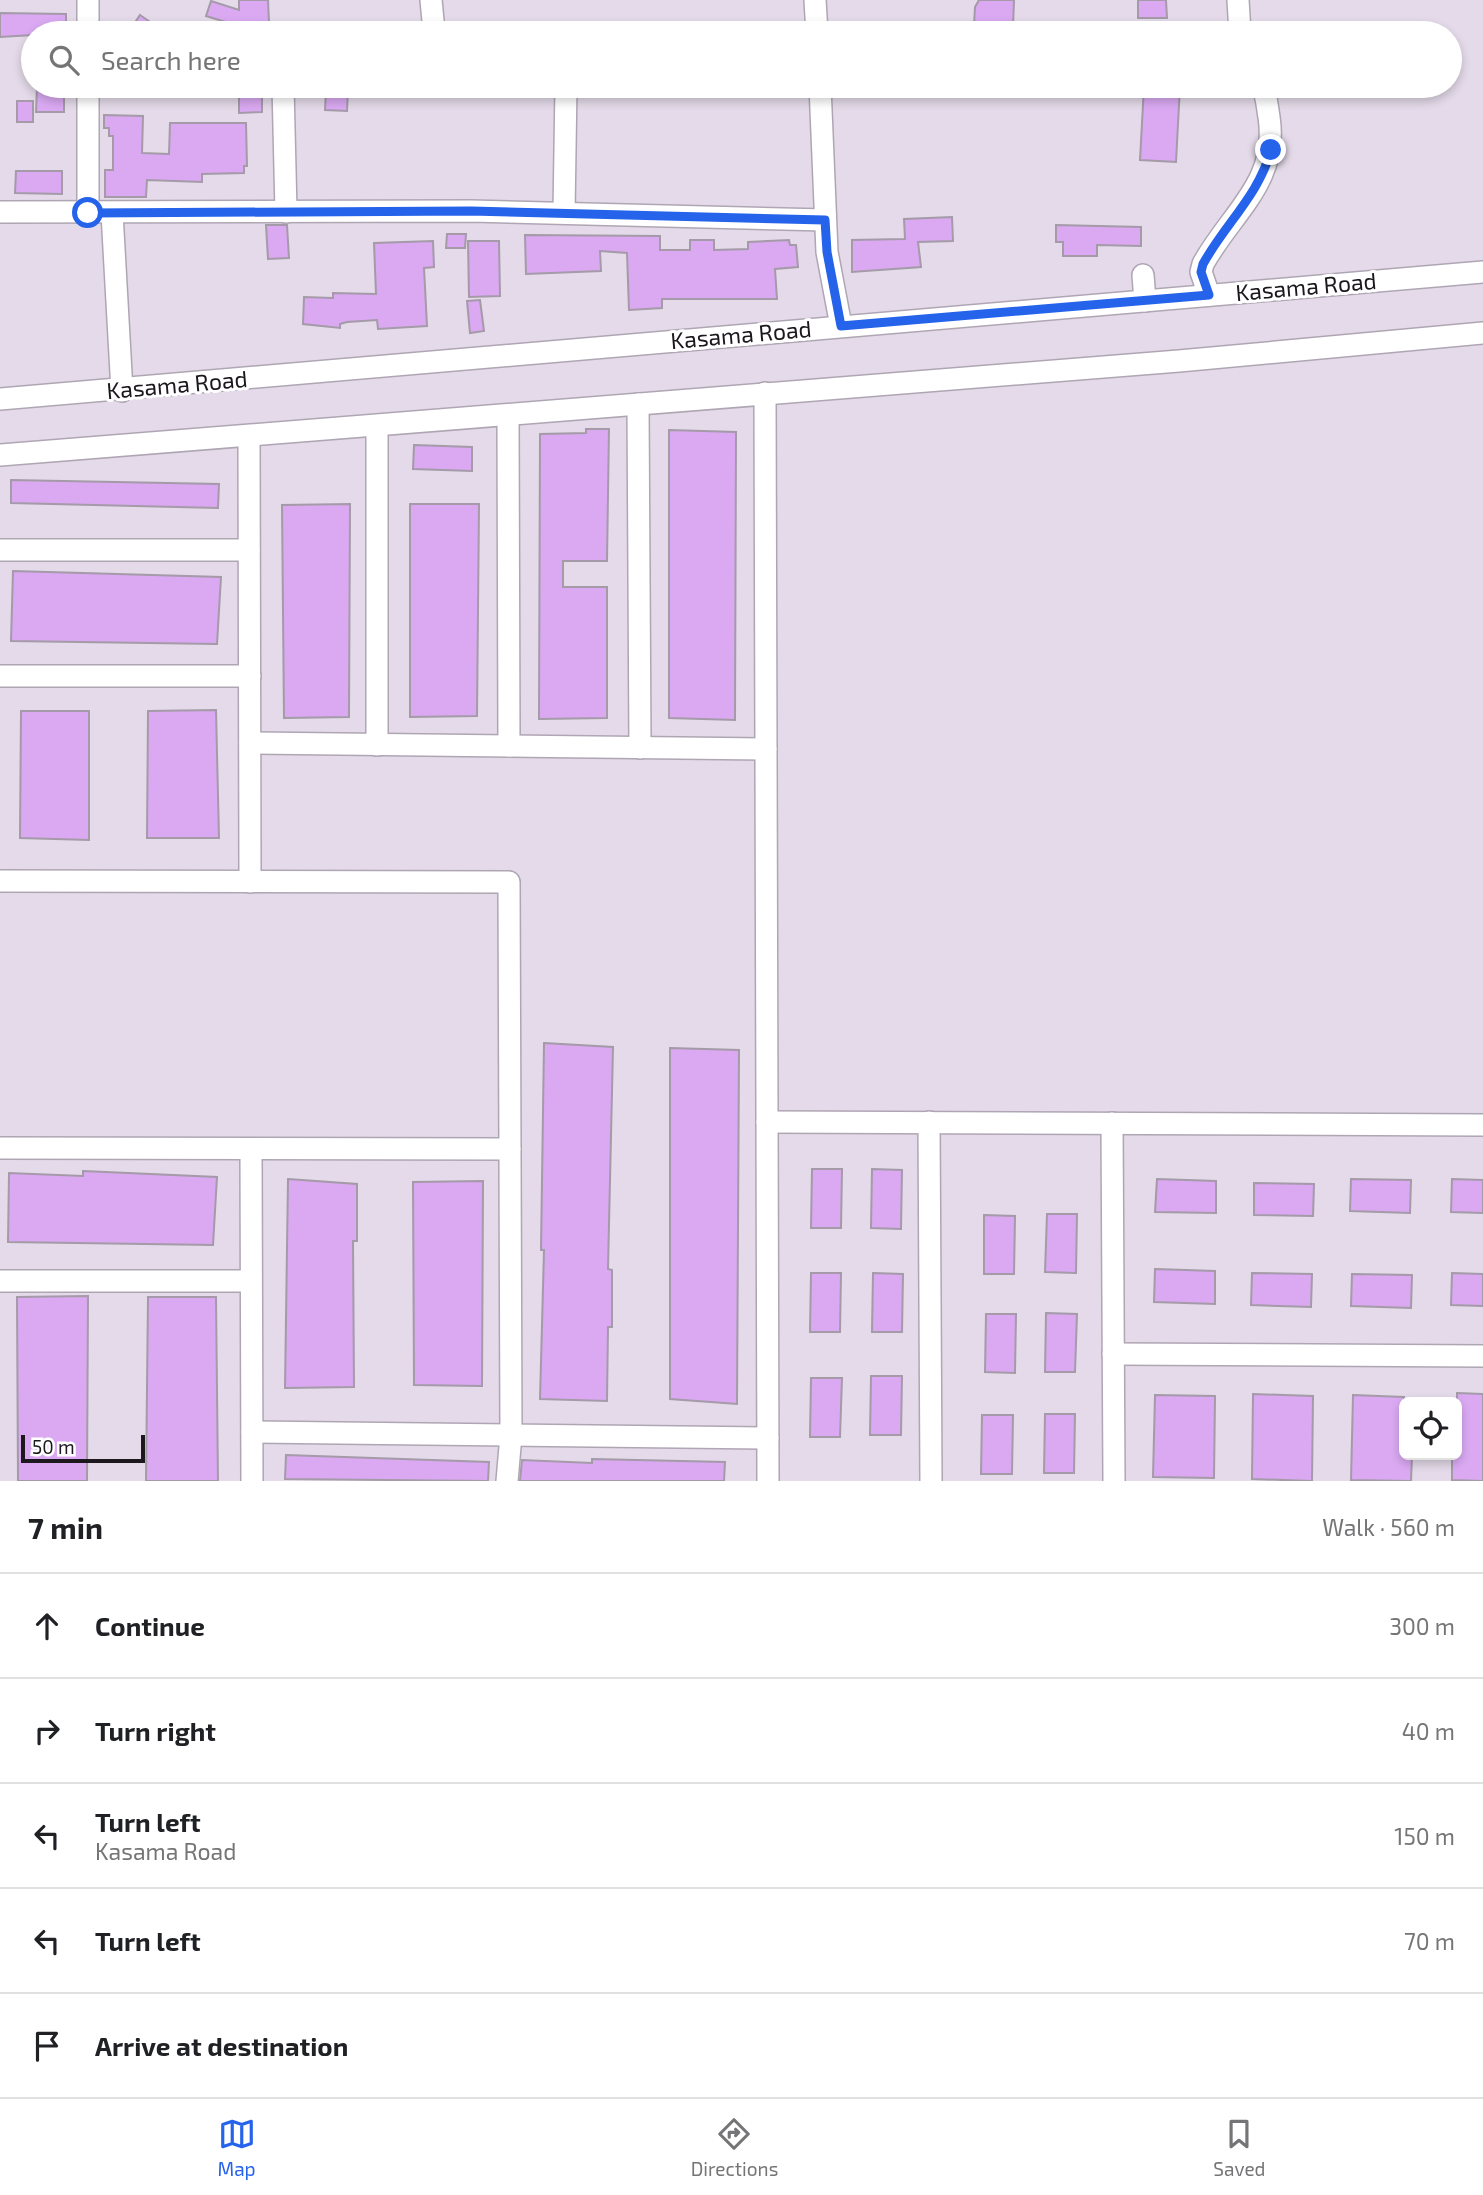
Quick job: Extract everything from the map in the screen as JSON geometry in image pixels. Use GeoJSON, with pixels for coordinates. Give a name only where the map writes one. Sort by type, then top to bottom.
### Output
{"type":"FeatureCollection","features":[{"type":"Feature","properties":{"kind":"street"},"geometry":{"type":"LineString","coordinates":[[88,0],[88,21]]}},
{"type":"Feature","properties":{"kind":"street"},"geometry":{"type":"LineString","coordinates":[[431,0],[432,21]]}},
{"type":"Feature","properties":{"kind":"street"},"geometry":{"type":"LineString","coordinates":[[815,0],[816,21]]}},
{"type":"Feature","properties":{"kind":"street"},"geometry":{"type":"LineString","coordinates":[[1238,0],[1239,21]]}},
{"type":"Feature","properties":{"kind":"street"},"geometry":{"type":"LineString","coordinates":[[88,98],[88,213]]}},
{"type":"Feature","properties":{"kind":"street"},"geometry":{"type":"LineString","coordinates":[[284,98],[286,212]]}},
{"type":"Feature","properties":{"kind":"street"},"geometry":{"type":"LineString","coordinates":[[564,212],[566,98]]}},
{"type":"Feature","properties":{"kind":"street"},"geometry":{"type":"LineString","coordinates":[[820,98],[827,252],[841,326]]}},
{"type":"Feature","properties":{"kind":"street"},"geometry":{"type":"LineString","coordinates":[[1209,295],[1201,272],[1203,264],[1255,191],[1271,150],[1271,129],[1265,98]]}},
{"type":"Feature","properties":{"kind":"street"},"geometry":{"type":"LineString","coordinates":[[0,212],[564,212],[825,220]]}},
{"type":"Feature","properties":{"kind":"street"},"geometry":{"type":"LineString","coordinates":[[113,213],[122,391]]}},
{"type":"Feature","properties":{"kind":"street","name":"Kasama Road"},"geometry":{"type":"LineString","coordinates":[[0,399],[122,391],[841,326],[1483,272]]}},
{"type":"Feature","properties":{"kind":"street"},"geometry":{"type":"LineString","coordinates":[[1143,275],[1145,300]]}},
{"type":"Feature","properties":{"kind":"street"},"geometry":{"type":"LineString","coordinates":[[0,455],[1483,333]]}},
{"type":"Feature","properties":{"kind":"street"},"geometry":{"type":"LineString","coordinates":[[765,393],[768,1481]]}},
{"type":"Feature","properties":{"kind":"street"},"geometry":{"type":"LineString","coordinates":[[638,404],[639,748]]}},
{"type":"Feature","properties":{"kind":"street"},"geometry":{"type":"LineString","coordinates":[[508,415],[509,747]]}},
{"type":"Feature","properties":{"kind":"street"},"geometry":{"type":"LineString","coordinates":[[376,426],[377,745]]}},
{"type":"Feature","properties":{"kind":"street"},"geometry":{"type":"LineString","coordinates":[[249,436],[250,882]]}},
{"type":"Feature","properties":{"kind":"street"},"geometry":{"type":"LineString","coordinates":[[0,550],[249,550]]}},
{"type":"Feature","properties":{"kind":"street"},"geometry":{"type":"LineString","coordinates":[[0,676],[250,676]]}},
{"type":"Feature","properties":{"kind":"street"},"geometry":{"type":"LineString","coordinates":[[250,743],[766,749]]}},
{"type":"Feature","properties":{"kind":"street"},"geometry":{"type":"LineString","coordinates":[[0,881],[509,882],[511,1435],[507,1481]]}},
{"type":"Feature","properties":{"kind":"street"},"geometry":{"type":"LineString","coordinates":[[767,1122],[1483,1125]]}},
{"type":"Feature","properties":{"kind":"street"},"geometry":{"type":"LineString","coordinates":[[929,1122],[931,1481]]}},
{"type":"Feature","properties":{"kind":"street"},"geometry":{"type":"LineString","coordinates":[[1112,1123],[1114,1481]]}},
{"type":"Feature","properties":{"kind":"street"},"geometry":{"type":"LineString","coordinates":[[0,1148],[510,1149]]}},
{"type":"Feature","properties":{"kind":"street"},"geometry":{"type":"LineString","coordinates":[[251,1149],[252,1481]]}},
{"type":"Feature","properties":{"kind":"street"},"geometry":{"type":"LineString","coordinates":[[0,1280],[251,1281]]}},
{"type":"Feature","properties":{"kind":"street"},"geometry":{"type":"LineString","coordinates":[[1113,1354],[1483,1356]]}},
{"type":"Feature","properties":{"kind":"street"},"geometry":{"type":"LineString","coordinates":[[252,1432],[768,1438]]}},
{"type":"Feature","properties":{"kind":"building"},"geometry":{"type":"Polygon","coordinates":[[[239,0],[268,0],[269,21],[222,21],[206,16],[211,1],[239,10],[239,0]]]}},
{"type":"Feature","properties":{"kind":"building"},"geometry":{"type":"Polygon","coordinates":[[[979,0],[1014,0],[1013,21],[974,21],[975,7],[979,0]]]}},
{"type":"Feature","properties":{"kind":"building"},"geometry":{"type":"Polygon","coordinates":[[[1138,0],[1166,0],[1167,18],[1138,18],[1138,0]]]}},
{"type":"Feature","properties":{"kind":"building"},"geometry":{"type":"Polygon","coordinates":[[[0,13],[66,14],[66,21],[21,21],[21,36],[0,37],[0,13]]]}},
{"type":"Feature","properties":{"kind":"building"},"geometry":{"type":"Polygon","coordinates":[[[140,15],[149,21],[136,21],[140,15]]]}},
{"type":"Feature","properties":{"kind":"building"},"geometry":{"type":"Polygon","coordinates":[[[37,98],[64,98],[64,112],[36,112],[37,98]]]}},
{"type":"Feature","properties":{"kind":"building"},"geometry":{"type":"Polygon","coordinates":[[[239,98],[262,98],[262,112],[239,113],[239,98]]]}},
{"type":"Feature","properties":{"kind":"building"},"geometry":{"type":"Polygon","coordinates":[[[326,98],[348,98],[347,111],[325,110],[326,98]]]}},
{"type":"Feature","properties":{"kind":"building"},"geometry":{"type":"Polygon","coordinates":[[[1143,98],[1179,98],[1176,162],[1140,160],[1143,98]]]}},
{"type":"Feature","properties":{"kind":"building"},"geometry":{"type":"Polygon","coordinates":[[[17,101],[33,101],[33,122],[17,122],[17,101]]]}},
{"type":"Feature","properties":{"kind":"building"},"geometry":{"type":"Polygon","coordinates":[[[104,115],[143,116],[142,153],[169,154],[170,123],[246,123],[247,166],[244,166],[244,173],[202,174],[202,182],[147,180],[146,197],[105,197],[105,170],[113,170],[113,136],[109,136],[109,128],[104,128],[104,115]]]}},
{"type":"Feature","properties":{"kind":"building"},"geometry":{"type":"Polygon","coordinates":[[[16,171],[62,171],[62,194],[15,193],[16,171]]]}},
{"type":"Feature","properties":{"kind":"building"},"geometry":{"type":"Polygon","coordinates":[[[952,217],[953,241],[918,242],[921,267],[852,272],[852,240],[905,239],[904,219],[952,217]]]}},
{"type":"Feature","properties":{"kind":"building"},"geometry":{"type":"Polygon","coordinates":[[[266,225],[287,225],[289,258],[268,259],[266,225]]]}},
{"type":"Feature","properties":{"kind":"building"},"geometry":{"type":"Polygon","coordinates":[[[1056,225],[1141,227],[1141,246],[1097,245],[1097,256],[1063,256],[1063,242],[1056,242],[1056,225]]]}},
{"type":"Feature","properties":{"kind":"building"},"geometry":{"type":"Polygon","coordinates":[[[447,234],[466,234],[465,248],[446,248],[447,234]]]}},
{"type":"Feature","properties":{"kind":"building"},"geometry":{"type":"Polygon","coordinates":[[[525,235],[660,236],[660,250],[690,250],[690,240],[714,240],[714,250],[748,249],[748,242],[789,240],[790,245],[796,245],[798,267],[775,269],[777,299],[662,299],[662,308],[629,310],[627,253],[600,251],[601,271],[526,274],[525,235]]]}},
{"type":"Feature","properties":{"kind":"building"},"geometry":{"type":"Polygon","coordinates":[[[433,241],[434,267],[424,268],[427,326],[378,329],[377,320],[347,322],[340,324],[340,328],[303,324],[304,297],[333,298],[333,293],[376,294],[374,243],[433,241]]]}},
{"type":"Feature","properties":{"kind":"building"},"geometry":{"type":"Polygon","coordinates":[[[468,241],[499,241],[500,296],[469,297],[468,241]]]}},
{"type":"Feature","properties":{"kind":"building"},"geometry":{"type":"Polygon","coordinates":[[[480,300],[484,331],[470,333],[467,301],[480,300]]]}},
{"type":"Feature","properties":{"kind":"building"},"geometry":{"type":"Polygon","coordinates":[[[586,429],[609,429],[607,561],[563,561],[563,587],[607,587],[607,718],[539,719],[540,434],[586,433],[586,429]]]}},
{"type":"Feature","properties":{"kind":"building"},"geometry":{"type":"Polygon","coordinates":[[[669,430],[736,432],[735,720],[669,718],[669,430]]]}},
{"type":"Feature","properties":{"kind":"building"},"geometry":{"type":"Polygon","coordinates":[[[414,445],[472,447],[472,471],[413,469],[414,445]]]}},
{"type":"Feature","properties":{"kind":"building"},"geometry":{"type":"Polygon","coordinates":[[[11,480],[219,484],[218,508],[11,503],[11,480]]]}},
{"type":"Feature","properties":{"kind":"building"},"geometry":{"type":"Polygon","coordinates":[[[350,504],[349,717],[284,718],[282,505],[350,504]]]}},
{"type":"Feature","properties":{"kind":"building"},"geometry":{"type":"Polygon","coordinates":[[[410,504],[479,504],[477,716],[410,717],[410,504]]]}},
{"type":"Feature","properties":{"kind":"building"},"geometry":{"type":"Polygon","coordinates":[[[13,571],[221,577],[217,644],[11,641],[13,571]]]}},
{"type":"Feature","properties":{"kind":"building"},"geometry":{"type":"Polygon","coordinates":[[[216,710],[219,838],[147,838],[148,711],[216,710]]]}},
{"type":"Feature","properties":{"kind":"building"},"geometry":{"type":"Polygon","coordinates":[[[21,711],[89,711],[89,840],[20,838],[21,711]]]}},
{"type":"Feature","properties":{"kind":"building"},"geometry":{"type":"Polygon","coordinates":[[[544,1043],[613,1047],[608,1269],[612,1270],[612,1327],[608,1327],[607,1401],[540,1399],[544,1250],[541,1250],[544,1043]]]}},
{"type":"Feature","properties":{"kind":"building"},"geometry":{"type":"Polygon","coordinates":[[[670,1048],[739,1050],[737,1404],[670,1399],[670,1048]]]}},
{"type":"Feature","properties":{"kind":"building"},"geometry":{"type":"Polygon","coordinates":[[[812,1169],[842,1169],[841,1228],[811,1228],[812,1169]]]}},
{"type":"Feature","properties":{"kind":"building"},"geometry":{"type":"Polygon","coordinates":[[[872,1169],[902,1170],[901,1229],[871,1228],[872,1169]]]}},
{"type":"Feature","properties":{"kind":"building"},"geometry":{"type":"Polygon","coordinates":[[[83,1171],[217,1177],[213,1245],[8,1242],[9,1173],[83,1176],[83,1171]]]}},
{"type":"Feature","properties":{"kind":"building"},"geometry":{"type":"Polygon","coordinates":[[[288,1179],[357,1184],[357,1241],[353,1241],[354,1387],[285,1388],[288,1179]]]}},
{"type":"Feature","properties":{"kind":"building"},"geometry":{"type":"Polygon","coordinates":[[[1157,1179],[1216,1181],[1216,1213],[1155,1212],[1157,1179]]]}},
{"type":"Feature","properties":{"kind":"building"},"geometry":{"type":"Polygon","coordinates":[[[1351,1179],[1411,1180],[1410,1213],[1350,1211],[1351,1179]]]}},
{"type":"Feature","properties":{"kind":"building"},"geometry":{"type":"Polygon","coordinates":[[[1452,1179],[1483,1180],[1483,1213],[1451,1212],[1452,1179]]]}},
{"type":"Feature","properties":{"kind":"building"},"geometry":{"type":"Polygon","coordinates":[[[483,1181],[482,1386],[414,1385],[413,1182],[483,1181]]]}},
{"type":"Feature","properties":{"kind":"building"},"geometry":{"type":"Polygon","coordinates":[[[1254,1183],[1314,1184],[1313,1216],[1254,1215],[1254,1183]]]}},
{"type":"Feature","properties":{"kind":"building"},"geometry":{"type":"Polygon","coordinates":[[[1047,1214],[1077,1214],[1076,1273],[1045,1272],[1047,1214]]]}},
{"type":"Feature","properties":{"kind":"building"},"geometry":{"type":"Polygon","coordinates":[[[984,1215],[1015,1216],[1014,1274],[984,1274],[984,1215]]]}},
{"type":"Feature","properties":{"kind":"building"},"geometry":{"type":"Polygon","coordinates":[[[1155,1269],[1215,1271],[1215,1304],[1154,1302],[1155,1269]]]}},
{"type":"Feature","properties":{"kind":"building"},"geometry":{"type":"Polygon","coordinates":[[[811,1273],[841,1273],[840,1332],[810,1332],[811,1273]]]}},
{"type":"Feature","properties":{"kind":"building"},"geometry":{"type":"Polygon","coordinates":[[[873,1273],[903,1274],[902,1332],[872,1332],[873,1273]]]}},
{"type":"Feature","properties":{"kind":"building"},"geometry":{"type":"Polygon","coordinates":[[[1252,1273],[1312,1274],[1311,1307],[1251,1305],[1252,1273]]]}},
{"type":"Feature","properties":{"kind":"building"},"geometry":{"type":"Polygon","coordinates":[[[1452,1273],[1483,1274],[1483,1306],[1451,1305],[1452,1273]]]}},
{"type":"Feature","properties":{"kind":"building"},"geometry":{"type":"Polygon","coordinates":[[[1352,1274],[1412,1275],[1411,1308],[1351,1306],[1352,1274]]]}},
{"type":"Feature","properties":{"kind":"building"},"geometry":{"type":"Polygon","coordinates":[[[88,1296],[87,1481],[18,1481],[17,1297],[88,1296]]]}},
{"type":"Feature","properties":{"kind":"building"},"geometry":{"type":"Polygon","coordinates":[[[148,1297],[216,1297],[218,1481],[146,1481],[148,1297]]]}},
{"type":"Feature","properties":{"kind":"building"},"geometry":{"type":"Polygon","coordinates":[[[1046,1313],[1077,1314],[1075,1372],[1045,1372],[1046,1313]]]}},
{"type":"Feature","properties":{"kind":"building"},"geometry":{"type":"Polygon","coordinates":[[[986,1314],[1016,1314],[1015,1373],[985,1372],[986,1314]]]}},
{"type":"Feature","properties":{"kind":"building"},"geometry":{"type":"Polygon","coordinates":[[[871,1376],[902,1376],[901,1435],[870,1435],[871,1376]]]}},
{"type":"Feature","properties":{"kind":"building"},"geometry":{"type":"Polygon","coordinates":[[[811,1378],[842,1378],[840,1437],[810,1437],[811,1378]]]}},
{"type":"Feature","properties":{"kind":"building"},"geometry":{"type":"Polygon","coordinates":[[[1457,1393],[1483,1394],[1483,1481],[1452,1480],[1452,1460],[1462,1460],[1462,1397],[1457,1397],[1457,1393]]]}},
{"type":"Feature","properties":{"kind":"building"},"geometry":{"type":"Polygon","coordinates":[[[1253,1394],[1313,1396],[1312,1481],[1252,1479],[1253,1394]]]}},
{"type":"Feature","properties":{"kind":"building"},"geometry":{"type":"Polygon","coordinates":[[[1155,1395],[1215,1396],[1214,1478],[1153,1477],[1155,1395]]]}},
{"type":"Feature","properties":{"kind":"building"},"geometry":{"type":"Polygon","coordinates":[[[1353,1395],[1404,1397],[1399,1397],[1399,1460],[1412,1460],[1411,1481],[1351,1480],[1353,1395]]]}},
{"type":"Feature","properties":{"kind":"building"},"geometry":{"type":"Polygon","coordinates":[[[1045,1414],[1075,1414],[1074,1473],[1044,1473],[1045,1414]]]}},
{"type":"Feature","properties":{"kind":"building"},"geometry":{"type":"Polygon","coordinates":[[[982,1415],[1013,1415],[1012,1474],[981,1474],[982,1415]]]}},
{"type":"Feature","properties":{"kind":"building"},"geometry":{"type":"Polygon","coordinates":[[[286,1455],[489,1462],[488,1481],[285,1479],[286,1455]]]}},
{"type":"Feature","properties":{"kind":"building"},"geometry":{"type":"Polygon","coordinates":[[[592,1459],[725,1462],[724,1481],[520,1481],[522,1460],[592,1463],[592,1459]]]}},
{"type":"Feature","properties":{"kind":"route"},"geometry":{"type":"LineString","coordinates":[[88,213],[471,211],[825,220],[827,252],[841,326],[1209,295],[1201,272],[1203,264],[1255,191],[1271,150]]}}]}
